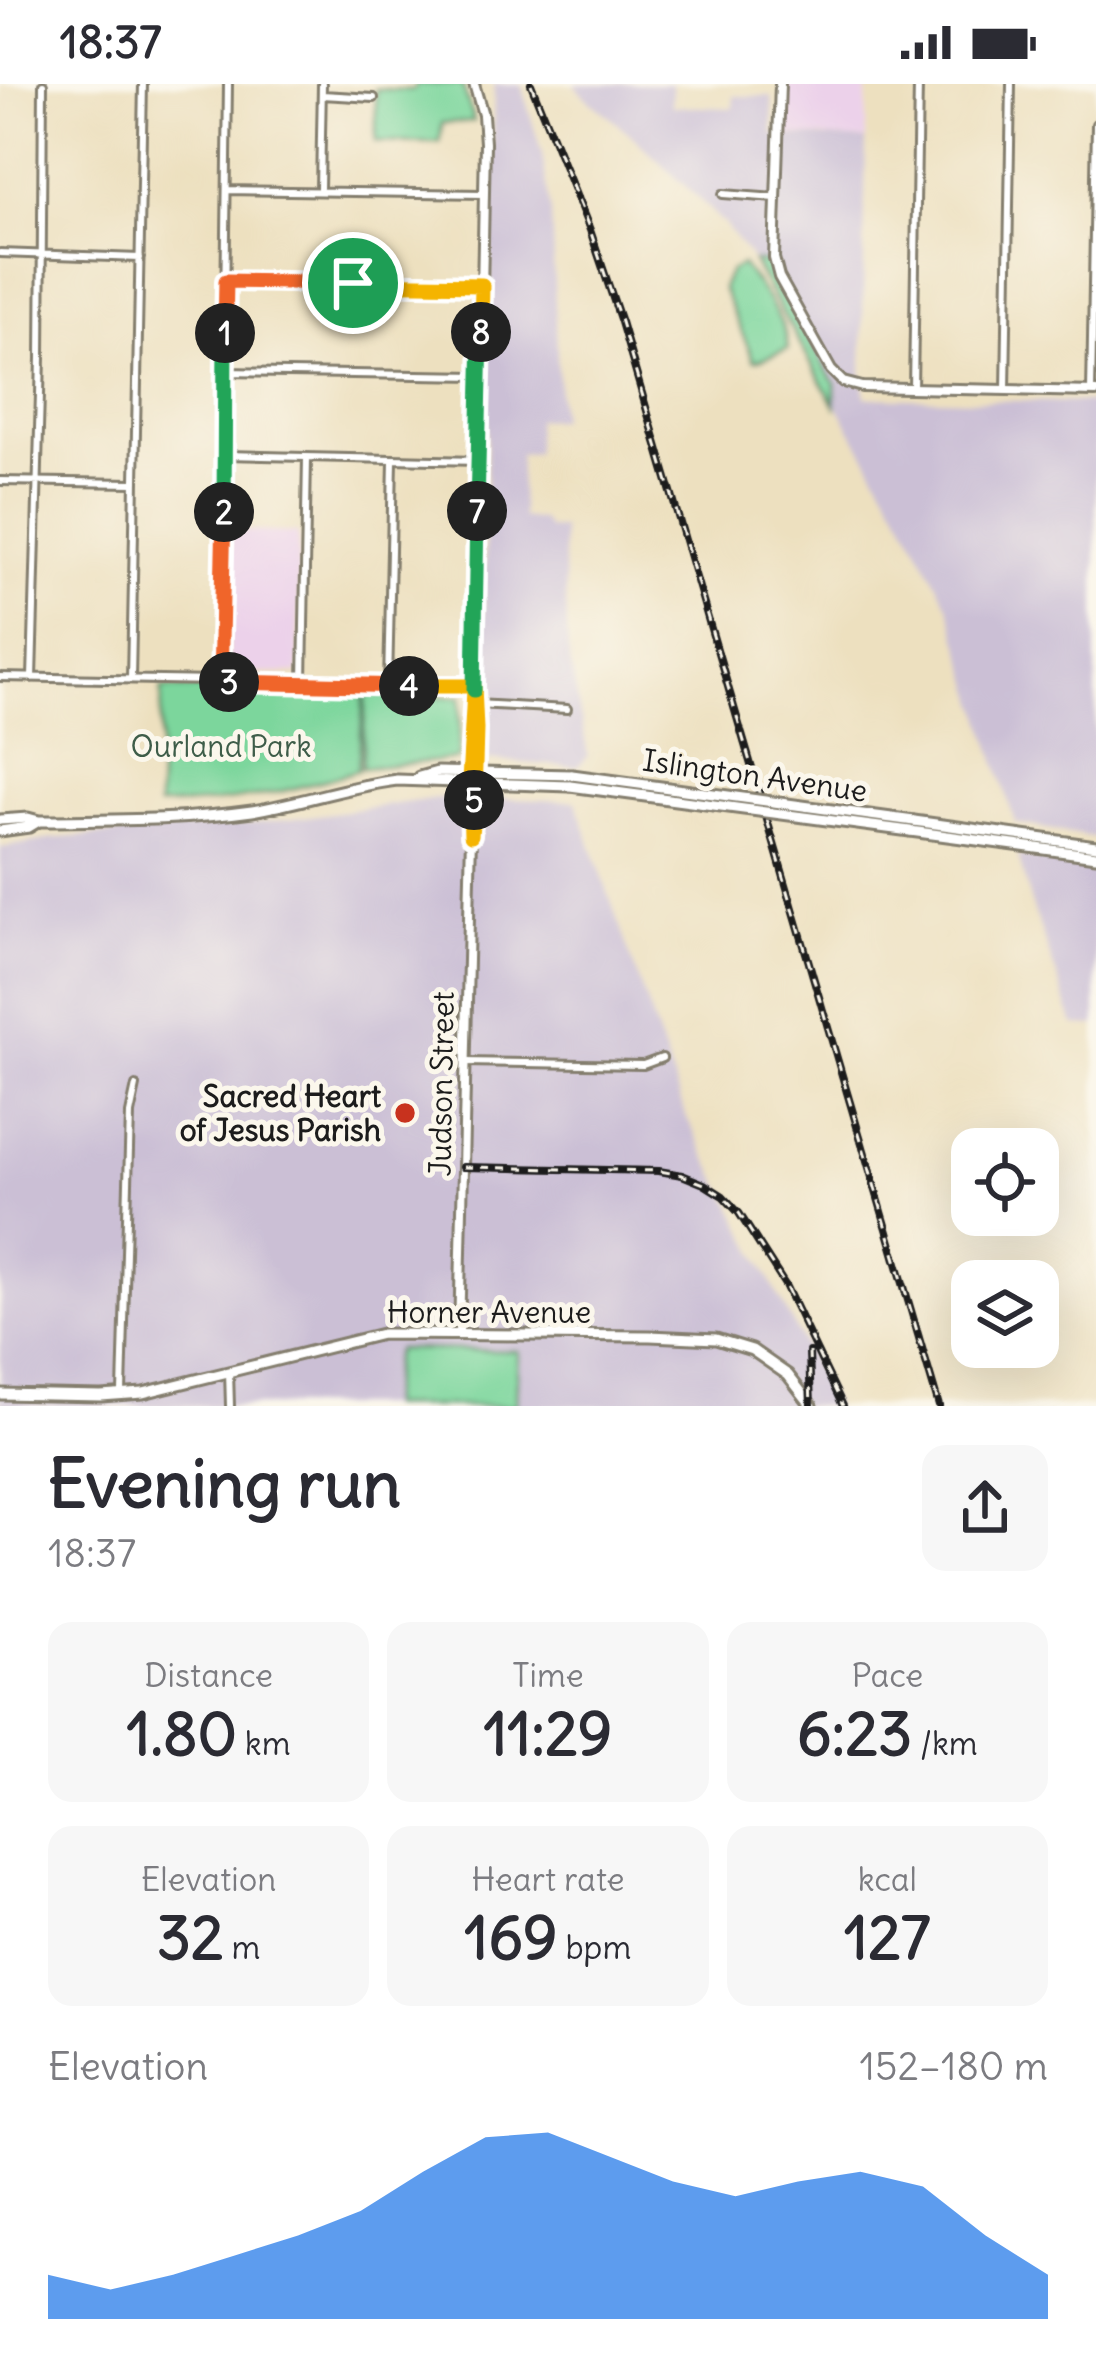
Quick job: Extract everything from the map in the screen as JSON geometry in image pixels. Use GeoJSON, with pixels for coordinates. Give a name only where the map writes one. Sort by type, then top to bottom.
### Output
{"type":"FeatureCollection","features":[{"type":"Feature","properties":{"kind":"main road","name":"Islington Avenue"},"geometry":{"type":"LineString","coordinates":[[0,820],[169,820],[255,810],[368,784],[408,780],[571,781],[1011,840],[1096,856]]}},
{"type":"Feature","properties":{"kind":"main road","name":"Islington Avenue"},"geometry":{"type":"LineString","coordinates":[[0,831],[39,821]]}},
{"type":"Feature","properties":{"kind":"main road","name":"Islington Avenue"},"geometry":{"type":"LineString","coordinates":[[1011,840],[1096,846]]}},
{"type":"Feature","properties":{"kind":"main road","name":"Horner Avenue"},"geometry":{"type":"LineString","coordinates":[[2,1394],[122,1396],[382,1334],[665,1337],[730,1342],[752,1350],[797,1383],[812,1406]]}},
{"type":"Feature","properties":{"kind":"street"},"geometry":{"type":"LineString","coordinates":[[32,678],[44,84]]}},
{"type":"Feature","properties":{"kind":"street"},"geometry":{"type":"LineString","coordinates":[[131,680],[143,84]]}},
{"type":"Feature","properties":{"kind":"street"},"geometry":{"type":"LineString","coordinates":[[220,682],[228,84]]}},
{"type":"Feature","properties":{"kind":"street"},"geometry":{"type":"LineString","coordinates":[[320,189],[322,84]]}},
{"type":"Feature","properties":{"kind":"street","name":"Judson Street"},"geometry":{"type":"LineString","coordinates":[[459,1335],[484,124],[474,84]]}},
{"type":"Feature","properties":{"kind":"street"},"geometry":{"type":"LineString","coordinates":[[779,84],[774,257],[779,277],[831,370],[857,387],[1094,392],[1096,124]]}},
{"type":"Feature","properties":{"kind":"street"},"geometry":{"type":"LineString","coordinates":[[913,388],[918,84]]}},
{"type":"Feature","properties":{"kind":"street"},"geometry":{"type":"LineString","coordinates":[[1006,390],[1011,84]]}},
{"type":"Feature","properties":{"kind":"street"},"geometry":{"type":"LineString","coordinates":[[322,95],[374,98]]}},
{"type":"Feature","properties":{"kind":"street"},"geometry":{"type":"LineString","coordinates":[[227,190],[483,194]]}},
{"type":"Feature","properties":{"kind":"street"},"geometry":{"type":"LineString","coordinates":[[723,194],[776,198]]}},
{"type":"Feature","properties":{"kind":"street"},"geometry":{"type":"LineString","coordinates":[[0,253],[140,258]]}},
{"type":"Feature","properties":{"kind":"street"},"geometry":{"type":"LineString","coordinates":[[226,281],[482,285]]}},
{"type":"Feature","properties":{"kind":"street"},"geometry":{"type":"LineString","coordinates":[[224,372],[480,376]]}},
{"type":"Feature","properties":{"kind":"street"},"geometry":{"type":"LineString","coordinates":[[225,455],[478,461]]}},
{"type":"Feature","properties":{"kind":"street"},"geometry":{"type":"LineString","coordinates":[[303,684],[307,458]]}},
{"type":"Feature","properties":{"kind":"street"},"geometry":{"type":"LineString","coordinates":[[388,686],[393,460]]}},
{"type":"Feature","properties":{"kind":"street"},"geometry":{"type":"LineString","coordinates":[[0,482],[134,483]]}},
{"type":"Feature","properties":{"kind":"street"},"geometry":{"type":"LineString","coordinates":[[0,677],[474,686]]}},
{"type":"Feature","properties":{"kind":"street"},"geometry":{"type":"LineString","coordinates":[[474,708],[567,709]]}},
{"type":"Feature","properties":{"kind":"street"},"geometry":{"type":"LineString","coordinates":[[465,1062],[643,1065],[662,1058]]}},
{"type":"Feature","properties":{"kind":"street"},"geometry":{"type":"LineString","coordinates":[[122,1396],[130,1114],[136,1086]]}},
{"type":"Feature","properties":{"kind":"street"},"geometry":{"type":"LineString","coordinates":[[229,1371],[230,1406]]}},
{"type":"Feature","properties":{"kind":"shaded area"},"geometry":{"type":"Polygon","coordinates":[[[494,84],[521,84],[542,154],[551,211],[560,419],[536,420],[536,453],[519,454],[522,518],[542,520],[548,529],[562,528],[568,651],[588,756],[577,767],[486,760],[481,754],[494,84]]]}},
{"type":"Feature","properties":{"kind":"shaded area"},"geometry":{"type":"Polygon","coordinates":[[[574,84],[672,84],[672,106],[733,108],[734,96],[772,96],[773,135],[866,140],[862,374],[866,397],[1096,403],[1096,838],[1015,823],[948,605],[905,522],[749,256],[696,196],[574,84]]]}},
{"type":"Feature","properties":{"kind":"shaded area"},"geometry":{"type":"Polygon","coordinates":[[[786,84],[867,84],[866,140],[786,135],[786,84]]]}},
{"type":"Feature","properties":{"kind":"shaded area"},"geometry":{"type":"Polygon","coordinates":[[[231,530],[298,533],[299,673],[228,674],[231,530]]]}},
{"type":"Feature","properties":{"kind":"shaded area"},"geometry":{"type":"Polygon","coordinates":[[[445,797],[576,801],[686,1116],[835,1406],[0,1406],[0,848],[58,838],[269,822],[445,797]]]}},
{"type":"Feature","properties":{"kind":"shaded area"},"geometry":{"type":"Polygon","coordinates":[[[1018,855],[1096,869],[1096,1026],[1074,1025],[1018,855]]]}},
{"type":"Feature","properties":{"kind":"green space"},"geometry":{"type":"Polygon","coordinates":[[[417,84],[462,84],[474,121],[442,123],[440,143],[376,142],[376,89],[413,90],[417,84]]]}},
{"type":"Feature","properties":{"kind":"green space"},"geometry":{"type":"Polygon","coordinates":[[[753,262],[772,267],[835,383],[835,405],[753,262]]]}},
{"type":"Feature","properties":{"kind":"green space"},"geometry":{"type":"Polygon","coordinates":[[[742,265],[771,304],[788,349],[759,360],[754,360],[722,288],[730,271],[742,265]]]}},
{"type":"Feature","properties":{"kind":"green space","name":"Ourland Park"},"geometry":{"type":"Polygon","coordinates":[[[162,688],[364,692],[358,770],[259,796],[158,806],[162,688]]]}},
{"type":"Feature","properties":{"kind":"green space"},"geometry":{"type":"Polygon","coordinates":[[[366,694],[461,697],[458,759],[362,768],[366,694]]]}},
{"type":"Feature","properties":{"kind":"green space"},"geometry":{"type":"Polygon","coordinates":[[[397,1349],[518,1351],[516,1406],[388,1406],[397,1349]]]}},
{"type":"Feature","properties":{"kind":"railway"},"geometry":{"type":"LineString","coordinates":[[531,84],[621,322],[939,1406]]}},
{"type":"Feature","properties":{"kind":"railway"},"geometry":{"type":"LineString","coordinates":[[463,1167],[659,1171],[704,1184],[739,1213],[785,1285],[843,1406]]}},
{"type":"Feature","properties":{"kind":"railway"},"geometry":{"type":"LineString","coordinates":[[809,1352],[811,1406]]}},
{"type":"Feature","properties":{"kind":"place","name":"Sacred Heart of Jesus Parish"},"geometry":{"type":"Point","coordinates":[405,1113]}},
{"type":"Feature","properties":{"kind":"route"},"geometry":{"type":"LineString","coordinates":[[353,283],[226,281],[220,682],[474,686],[475,793],[471,835],[468,817],[474,712],[474,686],[482,285],[353,283]]}}]}
